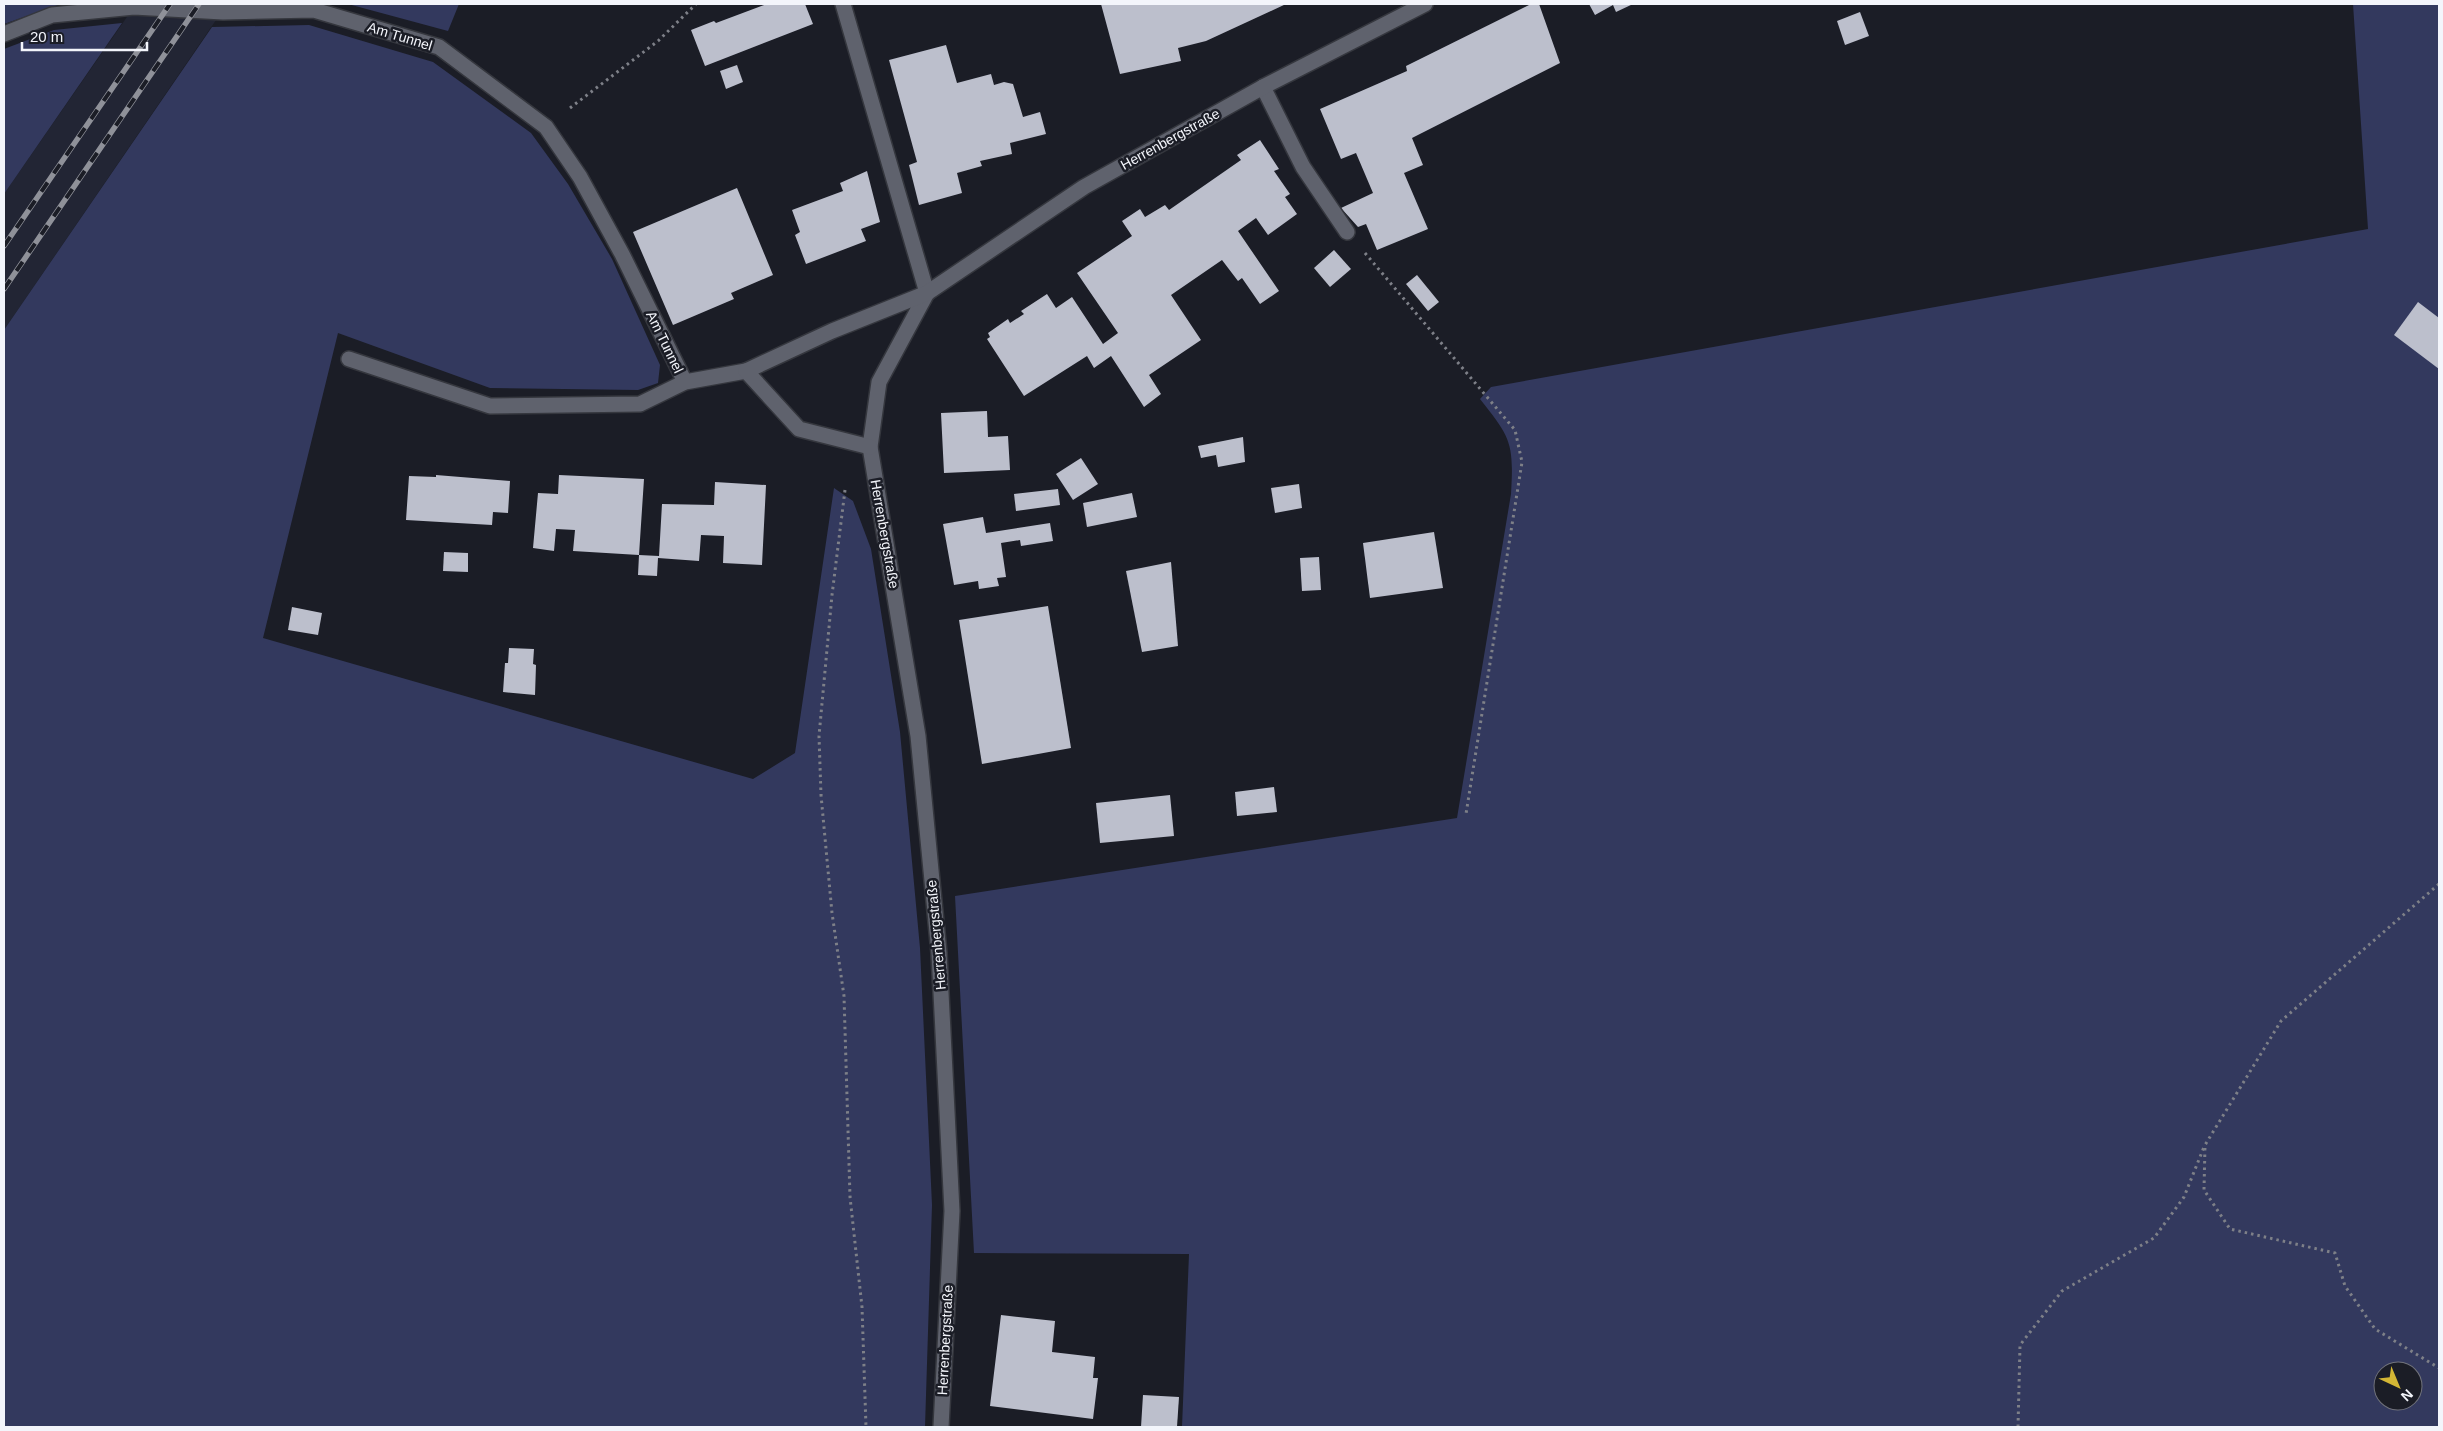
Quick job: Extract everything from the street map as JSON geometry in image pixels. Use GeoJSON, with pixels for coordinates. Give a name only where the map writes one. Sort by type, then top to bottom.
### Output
{"type":"FeatureCollection","features":[{"type":"Feature","properties":{"kind":"street"},"geometry":{"type":"LineString","coordinates":[[842,4],[928,293]]}},
{"type":"Feature","properties":{"kind":"street","name":"Herrenbergstraße"},"geometry":{"type":"LineString","coordinates":[[746,371],[832,331],[928,293],[1084,187],[1263,87],[1425,4]]}},
{"type":"Feature","properties":{"kind":"street","name":"Am Tunnel"},"geometry":{"type":"LineString","coordinates":[[4,34],[52,15],[134,7],[222,12],[314,10],[439,47],[546,127],[580,177],[622,254],[685,382]]}},
{"type":"Feature","properties":{"kind":"street"},"geometry":{"type":"LineString","coordinates":[[1263,87],[1303,167],[1347,232]]}},
{"type":"Feature","properties":{"kind":"street","name":"Herrenbergstraße"},"geometry":{"type":"LineString","coordinates":[[928,293],[879,382],[870,448],[918,736],[939,953],[952,1211],[941,1427]]}},
{"type":"Feature","properties":{"kind":"street","name":"Am Tunnel"},"geometry":{"type":"LineString","coordinates":[[349,359],[490,406],[640,404],[685,382],[746,371]]}},
{"type":"Feature","properties":{"kind":"street"},"geometry":{"type":"LineString","coordinates":[[746,371],[799,430],[870,448]]}},
{"type":"Feature","properties":{"kind":"path"},"geometry":{"type":"LineString","coordinates":[[546,127],[658,41],[696,4]]}},
{"type":"Feature","properties":{"kind":"path"},"geometry":{"type":"LineString","coordinates":[[1347,232],[1515,430],[1522,462],[1466,814]]}},
{"type":"Feature","properties":{"kind":"path"},"geometry":{"type":"LineString","coordinates":[[866,1427],[862,1307],[850,1187],[844,996],[832,913],[821,795],[819,736],[832,595],[845,489],[877,485]]}},
{"type":"Feature","properties":{"kind":"path"},"geometry":{"type":"LineString","coordinates":[[2018,1427],[2020,1345],[2062,1291],[2154,1238],[2184,1197],[2205,1145],[2281,1021],[2439,884]]}},
{"type":"Feature","properties":{"kind":"path"},"geometry":{"type":"LineString","coordinates":[[2205,1145],[2204,1190],[2230,1229],[2335,1254],[2345,1286],[2375,1329],[2439,1368]]}},
{"type":"Feature","properties":{"kind":"shaded area"},"geometry":{"type":"Polygon","coordinates":[[[4,4],[61,4],[4,24],[4,4]]]}},
{"type":"Feature","properties":{"kind":"shaded area"},"geometry":{"type":"Polygon","coordinates":[[[136,4],[227,4],[4,330],[4,194],[136,4]]]}},
{"type":"Feature","properties":{"kind":"shaded area"},"geometry":{"type":"Polygon","coordinates":[[[348,4],[459,4],[448,31],[348,4]]]}},
{"type":"Feature","properties":{"kind":"shaded area"},"geometry":{"type":"Polygon","coordinates":[[[2353,4],[2439,4],[2439,1427],[1182,1427],[1189,1254],[974,1253],[955,896],[1457,818],[1511,494],[1512,463],[1508,442],[1498,423],[1480,399],[1491,387],[2368,229],[2353,4]]]}},
{"type":"Feature","properties":{"kind":"shaded area"},"geometry":{"type":"Polygon","coordinates":[[[122,23],[4,194],[4,49],[54,30],[122,23]]]}},
{"type":"Feature","properties":{"kind":"shaded area"},"geometry":{"type":"Polygon","coordinates":[[[309,25],[433,62],[531,133],[568,184],[612,259],[660,365],[658,383],[638,390],[490,388],[338,333],[263,638],[753,779],[795,753],[834,488],[853,501],[871,549],[900,732],[920,948],[932,1205],[925,1427],[4,1427],[4,330],[212,27],[309,25]]]}},
{"type":"Feature","properties":{"kind":"building"},"geometry":{"type":"Polygon","coordinates":[[[767,4],[805,4],[813,24],[705,66],[691,30],[767,4]]]}},
{"type":"Feature","properties":{"kind":"building"},"geometry":{"type":"Polygon","coordinates":[[[1101,4],[1286,4],[1206,41],[1178,48],[1181,61],[1120,74],[1101,4]]]}},
{"type":"Feature","properties":{"kind":"building"},"geometry":{"type":"Polygon","coordinates":[[[1531,4],[1539,4],[1560,63],[1412,138],[1423,165],[1404,173],[1428,229],[1377,250],[1366,224],[1358,227],[1341,208],[1373,193],[1356,153],[1341,159],[1320,109],[1407,71],[1406,66],[1531,4]]]}},
{"type":"Feature","properties":{"kind":"building"},"geometry":{"type":"Polygon","coordinates":[[[1589,4],[1633,4],[1616,12],[1613,5],[1595,15],[1589,4]]]}},
{"type":"Feature","properties":{"kind":"building"},"geometry":{"type":"Polygon","coordinates":[[[1860,12],[1869,36],[1845,45],[1837,21],[1860,12]]]}},
{"type":"Feature","properties":{"kind":"building"},"geometry":{"type":"Polygon","coordinates":[[[946,45],[957,83],[991,74],[994,85],[1004,82],[1013,84],[1023,117],[1040,112],[1046,134],[1010,143],[1012,154],[980,161],[982,166],[957,173],[962,193],[919,205],[909,165],[917,162],[889,60],[946,45]]]}},
{"type":"Feature","properties":{"kind":"building"},"geometry":{"type":"Polygon","coordinates":[[[737,65],[743,82],[726,89],[720,71],[737,65]]]}},
{"type":"Feature","properties":{"kind":"building"},"geometry":{"type":"Polygon","coordinates":[[[1260,140],[1279,169],[1274,171],[1290,194],[1285,197],[1297,214],[1268,235],[1256,218],[1238,231],[1279,291],[1260,304],[1242,278],[1238,281],[1222,260],[1171,295],[1201,340],[1149,375],[1161,394],[1144,407],[1111,356],[1094,368],[1087,356],[1024,396],[987,339],[990,337],[988,333],[1008,319],[1010,323],[1024,314],[1021,311],[1047,294],[1056,308],[1072,297],[1103,344],[1118,333],[1077,273],[1132,236],[1122,221],[1140,209],[1145,217],[1165,205],[1169,210],[1241,160],[1237,155],[1260,140]]]}},
{"type":"Feature","properties":{"kind":"building"},"geometry":{"type":"Polygon","coordinates":[[[867,171],[880,222],[861,229],[866,241],[806,264],[795,235],[800,232],[792,210],[843,191],[840,183],[867,171]]]}},
{"type":"Feature","properties":{"kind":"building"},"geometry":{"type":"Polygon","coordinates":[[[737,188],[773,275],[731,293],[734,299],[673,325],[633,232],[737,188]]]}},
{"type":"Feature","properties":{"kind":"building"},"geometry":{"type":"Polygon","coordinates":[[[1334,250],[1351,269],[1330,287],[1314,268],[1334,250]]]}},
{"type":"Feature","properties":{"kind":"building"},"geometry":{"type":"Polygon","coordinates":[[[1417,275],[1439,302],[1428,311],[1406,284],[1417,275]]]}},
{"type":"Feature","properties":{"kind":"building"},"geometry":{"type":"Polygon","coordinates":[[[2418,302],[2439,318],[2439,369],[2394,335],[2418,302]]]}},
{"type":"Feature","properties":{"kind":"building"},"geometry":{"type":"Polygon","coordinates":[[[987,411],[988,437],[1008,436],[1010,470],[944,473],[941,413],[987,411]]]}},
{"type":"Feature","properties":{"kind":"building"},"geometry":{"type":"Polygon","coordinates":[[[1243,437],[1245,462],[1218,467],[1216,455],[1201,458],[1198,446],[1243,437]]]}},
{"type":"Feature","properties":{"kind":"building"},"geometry":{"type":"Polygon","coordinates":[[[1081,458],[1098,484],[1073,500],[1056,474],[1081,458]]]}},
{"type":"Feature","properties":{"kind":"building"},"geometry":{"type":"Polygon","coordinates":[[[436,475],[510,481],[508,513],[493,512],[492,525],[406,520],[409,476],[436,477],[436,475]]]}},
{"type":"Feature","properties":{"kind":"building"},"geometry":{"type":"Polygon","coordinates":[[[559,475],[644,479],[639,555],[573,551],[575,530],[556,529],[554,551],[533,548],[538,493],[558,494],[559,475]]]}},
{"type":"Feature","properties":{"kind":"building"},"geometry":{"type":"Polygon","coordinates":[[[715,482],[766,485],[762,565],[723,563],[724,536],[701,535],[699,561],[658,558],[657,576],[638,575],[639,555],[659,556],[662,504],[714,505],[715,482]]]}},
{"type":"Feature","properties":{"kind":"building"},"geometry":{"type":"Polygon","coordinates":[[[1299,484],[1302,508],[1275,513],[1271,488],[1299,484]]]}},
{"type":"Feature","properties":{"kind":"building"},"geometry":{"type":"Polygon","coordinates":[[[1058,489],[1060,505],[1016,511],[1014,494],[1058,489]]]}},
{"type":"Feature","properties":{"kind":"building"},"geometry":{"type":"Polygon","coordinates":[[[1132,493],[1137,517],[1087,527],[1083,503],[1132,493]]]}},
{"type":"Feature","properties":{"kind":"building"},"geometry":{"type":"Polygon","coordinates":[[[983,517],[986,533],[1050,523],[1053,541],[1021,546],[1020,540],[1001,543],[1006,577],[997,578],[999,586],[979,589],[978,581],[954,585],[943,524],[983,517]]]}},
{"type":"Feature","properties":{"kind":"building"},"geometry":{"type":"Polygon","coordinates":[[[1434,532],[1443,588],[1370,598],[1363,543],[1434,532]]]}},
{"type":"Feature","properties":{"kind":"building"},"geometry":{"type":"Polygon","coordinates":[[[444,552],[468,553],[468,572],[443,571],[444,552]]]}},
{"type":"Feature","properties":{"kind":"building"},"geometry":{"type":"Polygon","coordinates":[[[1319,557],[1321,590],[1302,591],[1300,558],[1319,557]]]}},
{"type":"Feature","properties":{"kind":"building"},"geometry":{"type":"Polygon","coordinates":[[[1171,562],[1178,646],[1142,652],[1126,571],[1171,562]]]}},
{"type":"Feature","properties":{"kind":"building"},"geometry":{"type":"Polygon","coordinates":[[[1048,606],[1071,748],[982,764],[959,620],[1048,606]]]}},
{"type":"Feature","properties":{"kind":"building"},"geometry":{"type":"Polygon","coordinates":[[[292,607],[322,613],[318,635],[288,630],[292,607]]]}},
{"type":"Feature","properties":{"kind":"building"},"geometry":{"type":"Polygon","coordinates":[[[509,648],[534,649],[533,664],[536,665],[535,695],[503,692],[505,663],[508,663],[509,648]]]}},
{"type":"Feature","properties":{"kind":"building"},"geometry":{"type":"Polygon","coordinates":[[[1274,787],[1277,812],[1237,816],[1235,792],[1274,787]]]}},
{"type":"Feature","properties":{"kind":"building"},"geometry":{"type":"Polygon","coordinates":[[[1170,795],[1174,836],[1100,843],[1096,803],[1170,795]]]}},
{"type":"Feature","properties":{"kind":"building"},"geometry":{"type":"Polygon","coordinates":[[[1001,1315],[1055,1321],[1052,1352],[1095,1357],[1093,1378],[1098,1378],[1093,1419],[990,1406],[1001,1315]]]}},
{"type":"Feature","properties":{"kind":"building"},"geometry":{"type":"Polygon","coordinates":[[[1143,1395],[1179,1397],[1177,1427],[1141,1427],[1143,1395]]]}},
{"type":"Feature","properties":{"kind":"railway"},"geometry":{"type":"LineString","coordinates":[[4,246],[170,4]]}},
{"type":"Feature","properties":{"kind":"railway"},"geometry":{"type":"LineString","coordinates":[[4,289],[199,4]]}}]}
